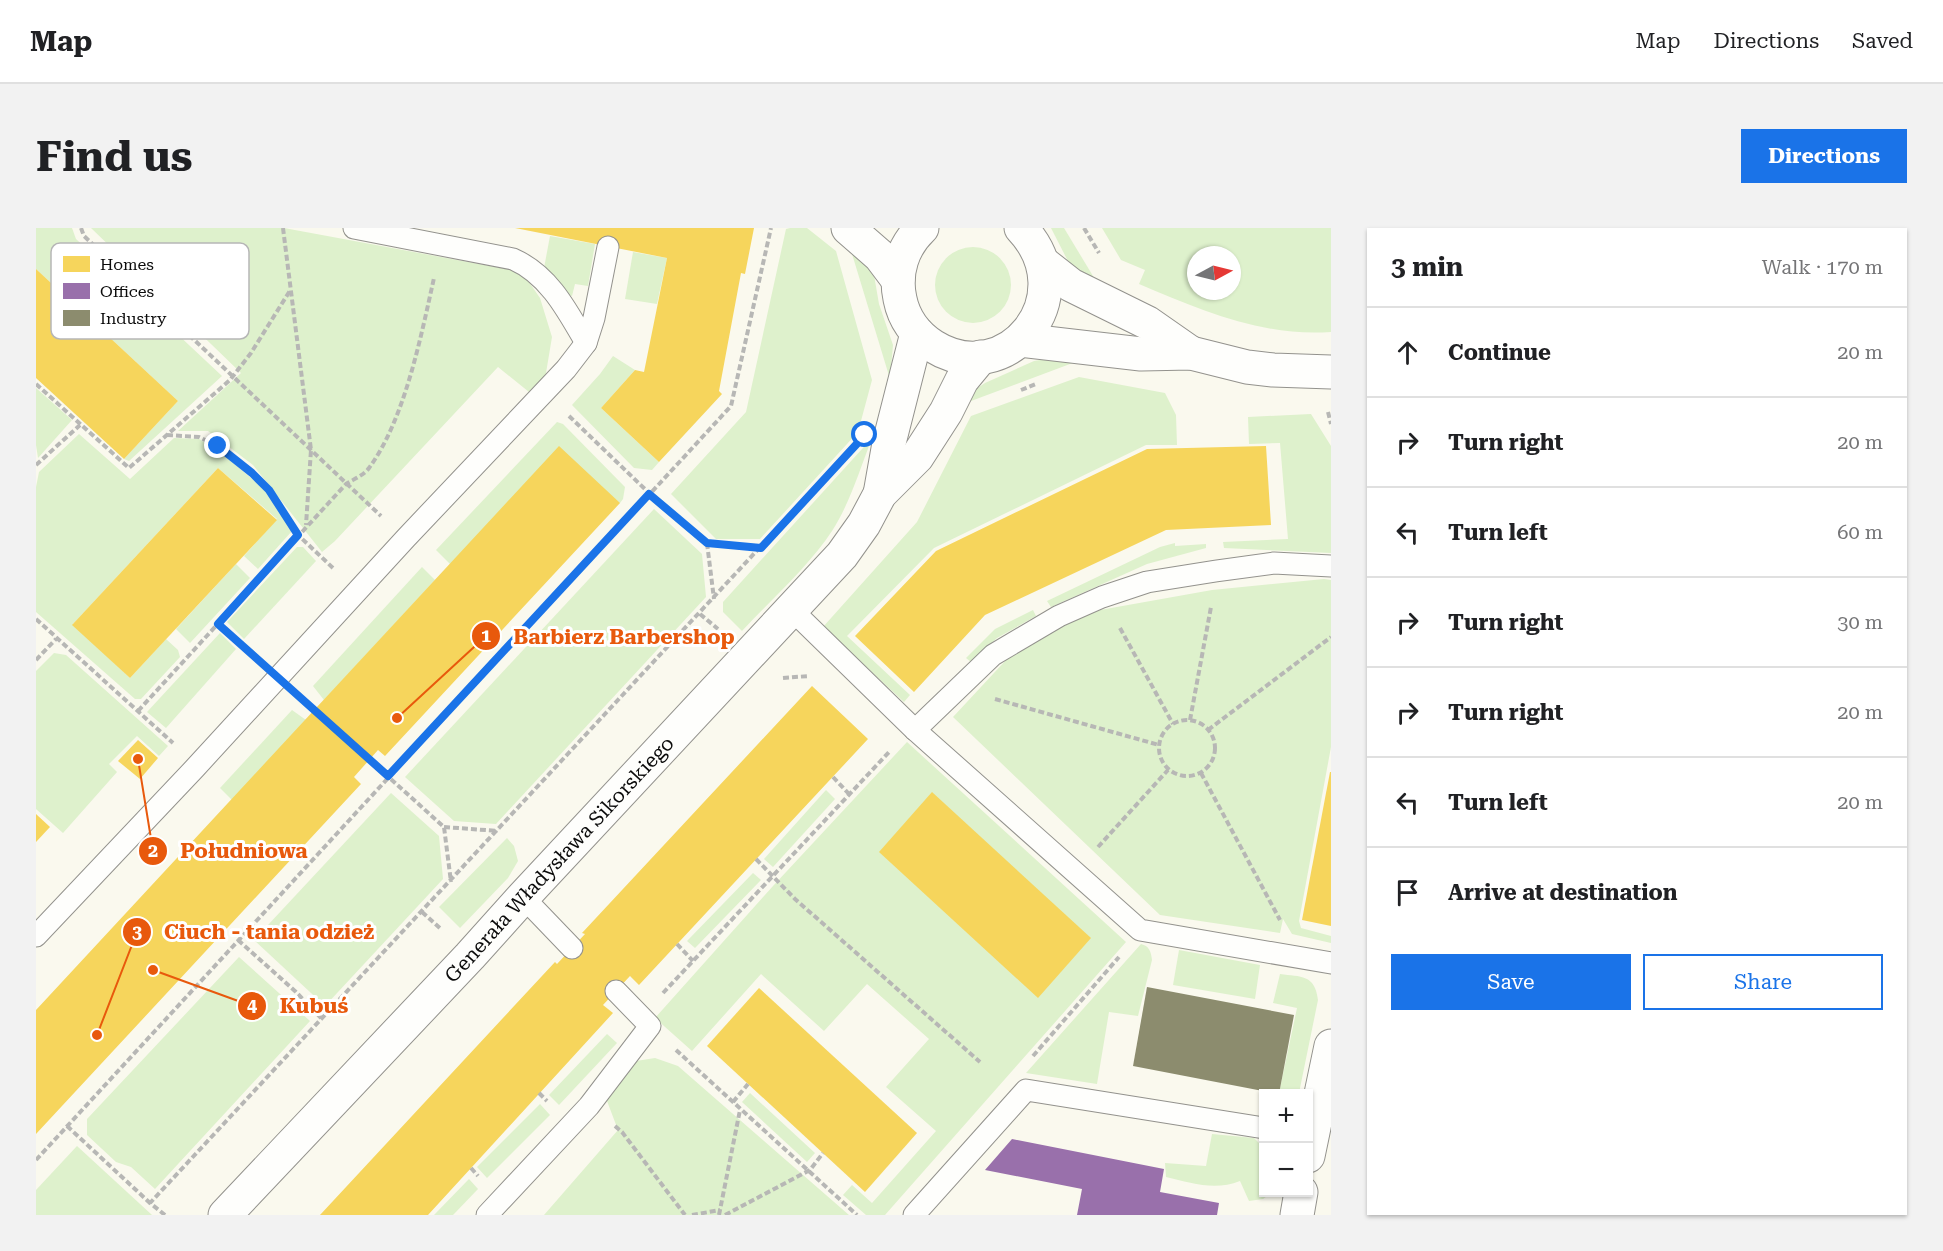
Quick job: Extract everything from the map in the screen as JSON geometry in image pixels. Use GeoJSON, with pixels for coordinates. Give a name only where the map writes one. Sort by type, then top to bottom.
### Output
{"type":"FeatureCollection","features":[{"type":"Feature","properties":{"kind":"street"},"geometry":{"type":"LineString","coordinates":[[848,228],[880,256],[898,280]]}},
{"type":"Feature","properties":{"kind":"street"},"geometry":{"type":"LineString","coordinates":[[922,228],[910,241],[904,254],[898,280],[902,309],[916,333],[939,350],[952,355],[981,357],[995,354],[1020,340],[1037,318],[1042,305],[1046,277],[1043,263],[1030,238],[1021,228]]}},
{"type":"Feature","properties":{"kind":"street"},"geometry":{"type":"LineString","coordinates":[[1043,263],[1071,285],[1148,323],[1191,352]]}},
{"type":"Feature","properties":{"kind":"street","name":"Generała Władysława Sikorskiego"},"geometry":{"type":"LineString","coordinates":[[880,494],[889,442],[916,333]]}},
{"type":"Feature","properties":{"kind":"street"},"geometry":{"type":"LineString","coordinates":[[1020,340],[1141,354],[1191,352],[1247,367],[1331,372]]}},
{"type":"Feature","properties":{"kind":"street","name":"Generała Władysława Sikorskiego"},"geometry":{"type":"LineString","coordinates":[[225,1215],[470,956],[842,555],[864,524],[880,494],[917,457],[946,412],[962,380],[981,357]]}},
{"type":"Feature","properties":{"kind":"street"},"geometry":{"type":"LineString","coordinates":[[1313,1128],[1331,1046]]}},
{"type":"Feature","properties":{"kind":"street"},"geometry":{"type":"LineString","coordinates":[[1297,1215],[1300,1197]]}},
{"type":"Feature","properties":{"kind":"lane"},"geometry":{"type":"LineString","coordinates":[[354,228],[513,259],[544,280],[564,306],[586,343]]}},
{"type":"Feature","properties":{"kind":"lane"},"geometry":{"type":"LineString","coordinates":[[36,936],[566,369],[586,343],[594,318],[608,247]]}},
{"type":"Feature","properties":{"kind":"lane"},"geometry":{"type":"LineString","coordinates":[[915,730],[993,656],[1059,615],[1102,597],[1147,582],[1216,570],[1274,563],[1331,566]]}},
{"type":"Feature","properties":{"kind":"lane"},"geometry":{"type":"LineString","coordinates":[[792,610],[915,730],[1140,930],[1331,963]]}},
{"type":"Feature","properties":{"kind":"lane"},"geometry":{"type":"LineString","coordinates":[[523,897],[572,948]]}},
{"type":"Feature","properties":{"kind":"lane"},"geometry":{"type":"LineString","coordinates":[[487,1215],[589,1106],[650,1026],[616,991]]}},
{"type":"Feature","properties":{"kind":"lane"},"geometry":{"type":"LineString","coordinates":[[914,1215],[1026,1090],[1259,1127]]}},
{"type":"Feature","properties":{"kind":"path"},"geometry":{"type":"LineString","coordinates":[[81,228],[84,236],[91,243]]}},
{"type":"Feature","properties":{"kind":"path"},"geometry":{"type":"LineString","coordinates":[[283,228],[311,450],[306,527]]}},
{"type":"Feature","properties":{"kind":"path"},"geometry":{"type":"LineString","coordinates":[[36,1160],[731,406],[771,228]]}},
{"type":"Feature","properties":{"kind":"path"},"geometry":{"type":"LineString","coordinates":[[138,711],[346,484],[368,470],[384,442],[405,392],[419,345],[441,245]]}},
{"type":"Feature","properties":{"kind":"path"},"geometry":{"type":"LineString","coordinates":[[36,384],[129,468],[233,376],[291,289]]}},
{"type":"Feature","properties":{"kind":"path"},"geometry":{"type":"LineString","coordinates":[[194,339],[368,504]]}},
{"type":"Feature","properties":{"kind":"path"},"geometry":{"type":"LineString","coordinates":[[544,393],[649,494],[707,543],[761,548]]}},
{"type":"Feature","properties":{"kind":"path"},"geometry":{"type":"LineString","coordinates":[[36,465],[80,425]]}},
{"type":"Feature","properties":{"kind":"path"},"geometry":{"type":"LineString","coordinates":[[167,435],[199,437],[218,446],[269,490],[298,535],[319,555]]}},
{"type":"Feature","properties":{"kind":"path"},"geometry":{"type":"LineString","coordinates":[[150,1203],[849,452]]}},
{"type":"Feature","properties":{"kind":"path"},"geometry":{"type":"LineString","coordinates":[[707,543],[714,599]]}},
{"type":"Feature","properties":{"kind":"path"},"geometry":{"type":"LineString","coordinates":[[1190,720],[1210,614]]}},
{"type":"Feature","properties":{"kind":"path"},"geometry":{"type":"LineString","coordinates":[[36,619],[168,739]]}},
{"type":"Feature","properties":{"kind":"path"},"geometry":{"type":"LineString","coordinates":[[218,624],[444,827],[498,831]]}},
{"type":"Feature","properties":{"kind":"path"},"geometry":{"type":"LineString","coordinates":[[1208,730],[1331,637]]}},
{"type":"Feature","properties":{"kind":"path"},"geometry":{"type":"LineString","coordinates":[[1126,638],[1173,724]]}},
{"type":"Feature","properties":{"kind":"path"},"geometry":{"type":"LineString","coordinates":[[36,660],[56,639]]}},
{"type":"Feature","properties":{"kind":"path"},"geometry":{"type":"LineString","coordinates":[[749,656],[774,679],[816,676]]}},
{"type":"Feature","properties":{"kind":"path"},"geometry":{"type":"LineString","coordinates":[[1006,702],[1159,745]]}},
{"type":"Feature","properties":{"kind":"path"},"geometry":{"type":"LineString","coordinates":[[1190,720],[1203,725],[1212,734],[1215,753],[1211,763],[1201,773],[1185,777],[1168,770],[1160,755],[1159,745],[1165,730],[1173,724],[1190,720]]}},
{"type":"Feature","properties":{"kind":"path"},"geometry":{"type":"LineString","coordinates":[[640,1017],[897,744]]}},
{"type":"Feature","properties":{"kind":"path"},"geometry":{"type":"LineString","coordinates":[[1097,848],[1168,770]]}},
{"type":"Feature","properties":{"kind":"path"},"geometry":{"type":"LineString","coordinates":[[1201,773],[1300,957]]}},
{"type":"Feature","properties":{"kind":"path"},"geometry":{"type":"LineString","coordinates":[[833,777],[849,794]]}},
{"type":"Feature","properties":{"kind":"path"},"geometry":{"type":"LineString","coordinates":[[444,827],[451,882]]}},
{"type":"Feature","properties":{"kind":"path"},"geometry":{"type":"LineString","coordinates":[[756,859],[772,876],[980,1062]]}},
{"type":"Feature","properties":{"kind":"path"},"geometry":{"type":"LineString","coordinates":[[238,940],[322,1019]]}},
{"type":"Feature","properties":{"kind":"path"},"geometry":{"type":"LineString","coordinates":[[677,944],[693,962]]}},
{"type":"Feature","properties":{"kind":"path"},"geometry":{"type":"LineString","coordinates":[[1032,1058],[1126,949]]}},
{"type":"Feature","properties":{"kind":"path"},"geometry":{"type":"LineString","coordinates":[[671,1046],[857,1215]]}},
{"type":"Feature","properties":{"kind":"path"},"geometry":{"type":"LineString","coordinates":[[733,1102],[748,1084]]}},
{"type":"Feature","properties":{"kind":"path"},"geometry":{"type":"LineString","coordinates":[[692,1215],[720,1213],[740,1109]]}},
{"type":"Feature","properties":{"kind":"path"},"geometry":{"type":"LineString","coordinates":[[67,1126],[165,1215]]}},
{"type":"Feature","properties":{"kind":"path"},"geometry":{"type":"LineString","coordinates":[[622,1132],[685,1215]]}},
{"type":"Feature","properties":{"kind":"path"},"geometry":{"type":"LineString","coordinates":[[725,1215],[810,1170],[823,1153]]}},
{"type":"Feature","properties":{"kind":"green space"},"geometry":{"type":"Polygon","coordinates":[[[36,228],[72,228],[76,239],[80,243],[51,243],[51,283],[36,269],[36,228]]]}},
{"type":"Feature","properties":{"kind":"green space"},"geometry":{"type":"Polygon","coordinates":[[[91,228],[284,228],[522,272],[540,298],[552,337],[545,379],[529,392],[498,367],[335,541],[322,552],[253,465],[208,431],[178,431],[241,373],[206,339],[249,339],[249,243],[107,243],[91,228]]]}},
{"type":"Feature","properties":{"kind":"green space"},"geometry":{"type":"Polygon","coordinates":[[[807,228],[836,251],[872,380],[858,432],[760,539],[716,539],[671,494],[746,412],[786,229],[807,228]]]}},
{"type":"Feature","properties":{"kind":"green space"},"geometry":{"type":"Polygon","coordinates":[[[1051,228],[1064,228],[1099,286],[1072,269],[1051,228]]]}},
{"type":"Feature","properties":{"kind":"green space"},"geometry":{"type":"Polygon","coordinates":[[[1102,228],[1331,228],[1331,332],[1281,330],[1232,320],[1139,284],[1145,270],[1121,260],[1102,228]]]}},
{"type":"Feature","properties":{"kind":"green space"},"geometry":{"type":"Polygon","coordinates":[[[550,236],[595,244],[588,286],[575,284],[572,296],[564,293],[544,268],[550,236]]]}},
{"type":"Feature","properties":{"kind":"green space"},"geometry":{"type":"Polygon","coordinates":[[[849,244],[861,255],[874,275],[879,304],[893,345],[890,379],[849,244]]]}},
{"type":"Feature","properties":{"kind":"green space"},"geometry":{"type":"Polygon","coordinates":[[[973,247],[988,250],[1000,258],[1008,270],[1011,285],[1008,300],[1000,312],[988,320],[973,323],[958,320],[946,312],[938,300],[935,285],[938,270],[946,258],[958,250],[973,247]]]}},
{"type":"Feature","properties":{"kind":"green space"},"geometry":{"type":"Polygon","coordinates":[[[633,252],[667,258],[657,304],[625,299],[633,252]]]}},
{"type":"Feature","properties":{"kind":"green space"},"geometry":{"type":"Polygon","coordinates":[[[111,339],[183,339],[222,376],[129,461],[124,459],[178,401],[111,339]]]}},
{"type":"Feature","properties":{"kind":"green space"},"geometry":{"type":"Polygon","coordinates":[[[613,356],[635,370],[601,408],[659,462],[652,470],[634,468],[572,405],[613,356]]]}},
{"type":"Feature","properties":{"kind":"green space"},"geometry":{"type":"Polygon","coordinates":[[[1058,357],[1078,361],[963,404],[976,389],[985,383],[1034,361],[1058,357]]]}},
{"type":"Feature","properties":{"kind":"green space"},"geometry":{"type":"Polygon","coordinates":[[[1079,377],[1165,393],[1176,415],[1177,445],[1146,445],[934,548],[847,636],[910,695],[904,702],[823,627],[917,522],[971,416],[1079,377]]]}},
{"type":"Feature","properties":{"kind":"green space"},"geometry":{"type":"Polygon","coordinates":[[[36,388],[72,420],[38,458],[36,445],[36,388]]]}},
{"type":"Feature","properties":{"kind":"green space"},"geometry":{"type":"Polygon","coordinates":[[[1311,414],[1331,446],[1331,553],[1224,548],[1223,542],[1288,539],[1280,443],[1249,444],[1248,417],[1311,414]]]}},
{"type":"Feature","properties":{"kind":"green space"},"geometry":{"type":"Polygon","coordinates":[[[557,422],[563,424],[625,487],[620,503],[450,564],[436,550],[557,422]]]}},
{"type":"Feature","properties":{"kind":"green space"},"geometry":{"type":"Polygon","coordinates":[[[79,434],[130,479],[174,438],[199,439],[217,449],[265,490],[292,531],[258,569],[244,556],[277,519],[218,468],[73,624],[130,678],[166,639],[178,650],[180,657],[141,699],[135,699],[36,612],[36,487],[39,472],[79,434]]]}},
{"type":"Feature","properties":{"kind":"green space"},"geometry":{"type":"Polygon","coordinates":[[[872,438],[849,497],[832,531],[801,570],[742,631],[723,612],[723,602],[872,438]]]}},
{"type":"Feature","properties":{"kind":"green space"},"geometry":{"type":"Polygon","coordinates":[[[654,509],[702,554],[706,597],[496,824],[454,821],[405,777],[654,509]]]}},
{"type":"Feature","properties":{"kind":"green space"},"geometry":{"type":"Polygon","coordinates":[[[1175,543],[1175,546],[1206,544],[1206,548],[1147,564],[1051,607],[1047,601],[1160,547],[1175,543]]]}},
{"type":"Feature","properties":{"kind":"green space"},"geometry":{"type":"Polygon","coordinates":[[[297,547],[303,547],[316,561],[244,639],[227,622],[297,547]]]}},
{"type":"Feature","properties":{"kind":"green space"},"geometry":{"type":"Polygon","coordinates":[[[236,564],[250,578],[190,643],[176,629],[236,564]]]}},
{"type":"Feature","properties":{"kind":"green space"},"geometry":{"type":"Polygon","coordinates":[[[422,567],[435,580],[324,700],[313,686],[422,567]]]}},
{"type":"Feature","properties":{"kind":"green space"},"geometry":{"type":"Polygon","coordinates":[[[1331,580],[1331,747],[1299,921],[1301,928],[1331,936],[1331,943],[1292,934],[1283,919],[1280,933],[1160,915],[953,717],[1007,659],[1064,625],[1100,610],[1212,590],[1331,580]]]}},
{"type":"Feature","properties":{"kind":"green space"},"geometry":{"type":"Polygon","coordinates":[[[1033,610],[1036,616],[997,638],[971,662],[966,658],[995,629],[1033,610]]]}},
{"type":"Feature","properties":{"kind":"green space"},"geometry":{"type":"Polygon","coordinates":[[[220,633],[236,649],[166,728],[147,712],[220,633]]]}},
{"type":"Feature","properties":{"kind":"green space"},"geometry":{"type":"Polygon","coordinates":[[[54,653],[66,655],[168,746],[159,756],[137,736],[109,764],[117,772],[63,833],[36,809],[36,671],[54,653]]]}},
{"type":"Feature","properties":{"kind":"green space"},"geometry":{"type":"Polygon","coordinates":[[[292,710],[306,720],[232,800],[220,788],[292,710]]]}},
{"type":"Feature","properties":{"kind":"green space"},"geometry":{"type":"Polygon","coordinates":[[[907,742],[1126,942],[885,1215],[866,1215],[843,1195],[852,1185],[872,1203],[936,1131],[886,1087],[929,1039],[867,984],[824,1031],[761,974],[692,1051],[655,1018],[773,886],[907,742]]]}},
{"type":"Feature","properties":{"kind":"green space"},"geometry":{"type":"Polygon","coordinates":[[[826,790],[835,799],[773,867],[764,859],[826,790]]]}},
{"type":"Feature","properties":{"kind":"green space"},"geometry":{"type":"Polygon","coordinates":[[[391,793],[439,836],[443,879],[325,1006],[254,940],[391,793]]]}},
{"type":"Feature","properties":{"kind":"green space"},"geometry":{"type":"Polygon","coordinates":[[[507,838],[514,846],[518,861],[508,878],[460,928],[439,907],[507,838]]]}},
{"type":"Feature","properties":{"kind":"green space"},"geometry":{"type":"Polygon","coordinates":[[[753,873],[761,880],[695,948],[687,941],[753,873]]]}},
{"type":"Feature","properties":{"kind":"green space"},"geometry":{"type":"Polygon","coordinates":[[[1141,944],[1149,949],[1152,960],[1138,1016],[1109,1012],[1097,1084],[1026,1073],[1141,944]]]}},
{"type":"Feature","properties":{"kind":"green space"},"geometry":{"type":"Polygon","coordinates":[[[1179,950],[1260,965],[1255,999],[1173,985],[1179,950]]]}},
{"type":"Feature","properties":{"kind":"green space"},"geometry":{"type":"Polygon","coordinates":[[[239,957],[310,1021],[155,1189],[131,1167],[116,1162],[87,1135],[87,1119],[239,957]]]}},
{"type":"Feature","properties":{"kind":"green space"},"geometry":{"type":"Polygon","coordinates":[[[1280,974],[1306,978],[1314,985],[1318,1000],[1300,1089],[1280,1089],[1297,1008],[1273,1003],[1280,974]]]}},
{"type":"Feature","properties":{"kind":"green space"},"geometry":{"type":"Polygon","coordinates":[[[607,1034],[617,1043],[559,1105],[549,1095],[607,1034]]]}},
{"type":"Feature","properties":{"kind":"green space"},"geometry":{"type":"Polygon","coordinates":[[[655,1058],[678,1066],[849,1215],[544,1215],[618,1130],[607,1101],[618,1081],[636,1061],[655,1058]]]}},
{"type":"Feature","properties":{"kind":"green space"},"geometry":{"type":"Polygon","coordinates":[[[750,1093],[815,1153],[807,1162],[742,1102],[750,1093]]]}},
{"type":"Feature","properties":{"kind":"green space"},"geometry":{"type":"Polygon","coordinates":[[[540,1104],[550,1115],[487,1178],[477,1167],[540,1104]]]}},
{"type":"Feature","properties":{"kind":"green space"},"geometry":{"type":"Polygon","coordinates":[[[1212,1134],[1254,1138],[1259,1143],[1259,1197],[1266,1197],[1249,1201],[1240,1181],[1212,1186],[1166,1177],[1165,1163],[1206,1166],[1212,1134]]]}},
{"type":"Feature","properties":{"kind":"green space"},"geometry":{"type":"Polygon","coordinates":[[[77,1146],[152,1215],[36,1215],[36,1190],[77,1146]]]}},
{"type":"Feature","properties":{"kind":"green space"},"geometry":{"type":"Polygon","coordinates":[[[469,1179],[478,1189],[453,1215],[434,1215],[469,1179]]]}},
{"type":"Feature","properties":{"kind":"building: Homes"},"geometry":{"type":"Polygon","coordinates":[[[515,228],[754,228],[745,274],[741,273],[719,391],[722,394],[659,462],[601,408],[635,370],[644,372],[667,258],[515,228]]]}},
{"type":"Feature","properties":{"kind":"building: Homes"},"geometry":{"type":"Polygon","coordinates":[[[36,269],[51,283],[51,339],[111,339],[178,401],[124,459],[36,378],[36,269]]]}},
{"type":"Feature","properties":{"kind":"building: Homes"},"geometry":{"type":"Polygon","coordinates":[[[559,446],[620,503],[385,756],[378,750],[354,777],[361,784],[36,1134],[36,1010],[559,446]]]}},
{"type":"Feature","properties":{"kind":"building: Homes"},"geometry":{"type":"Polygon","coordinates":[[[1266,446],[1271,525],[1166,530],[985,615],[914,692],[855,636],[936,551],[1147,449],[1266,446]]]}},
{"type":"Feature","properties":{"kind":"building: Homes"},"geometry":{"type":"Polygon","coordinates":[[[218,468],[277,520],[130,678],[72,625],[218,468]]]}},
{"type":"Feature","properties":{"kind":"building: Homes"},"geometry":{"type":"Polygon","coordinates":[[[812,686],[868,739],[639,985],[630,976],[603,1005],[613,1013],[428,1215],[320,1215],[555,962],[557,964],[585,934],[582,933],[812,686]]]}},
{"type":"Feature","properties":{"kind":"building: Homes"},"geometry":{"type":"Polygon","coordinates":[[[138,740],[158,758],[140,779],[118,761],[138,740]]]}},
{"type":"Feature","properties":{"kind":"building: Homes"},"geometry":{"type":"Polygon","coordinates":[[[1331,772],[1331,926],[1302,920],[1331,772]]]}},
{"type":"Feature","properties":{"kind":"building: Homes"},"geometry":{"type":"Polygon","coordinates":[[[932,792],[1091,938],[1038,998],[879,852],[932,792]]]}},
{"type":"Feature","properties":{"kind":"building: Homes"},"geometry":{"type":"Polygon","coordinates":[[[36,814],[50,827],[36,842],[36,814]]]}},
{"type":"Feature","properties":{"kind":"building: Homes"},"geometry":{"type":"Polygon","coordinates":[[[759,988],[917,1133],[865,1192],[707,1046],[759,988]]]}},
{"type":"Feature","properties":{"kind":"building: Offices"},"geometry":{"type":"Polygon","coordinates":[[[1012,1139],[1164,1169],[1160,1192],[1219,1203],[1217,1215],[1077,1215],[1082,1189],[985,1170],[1012,1139]]]}},
{"type":"Feature","properties":{"kind":"building: Industry"},"geometry":{"type":"Polygon","coordinates":[[[1147,987],[1294,1015],[1280,1089],[1259,1090],[1133,1066],[1147,987]]]}},
{"type":"Feature","properties":{"kind":"place","name":"Barbierz Barbershop"},"geometry":{"type":"Point","coordinates":[397,718]}},
{"type":"Feature","properties":{"kind":"place","name":"Południowa"},"geometry":{"type":"Point","coordinates":[138,759]}},
{"type":"Feature","properties":{"kind":"place","name":"Kubuś"},"geometry":{"type":"Point","coordinates":[153,970]}},
{"type":"Feature","properties":{"kind":"place","name":"Ciuch - tania odzież"},"geometry":{"type":"Point","coordinates":[97,1035]}},
{"type":"Feature","properties":{"kind":"route"},"geometry":{"type":"LineString","coordinates":[[218,446],[269,490],[298,535],[218,624],[388,776],[649,494],[707,543],[761,548],[865,435]]}}]}
